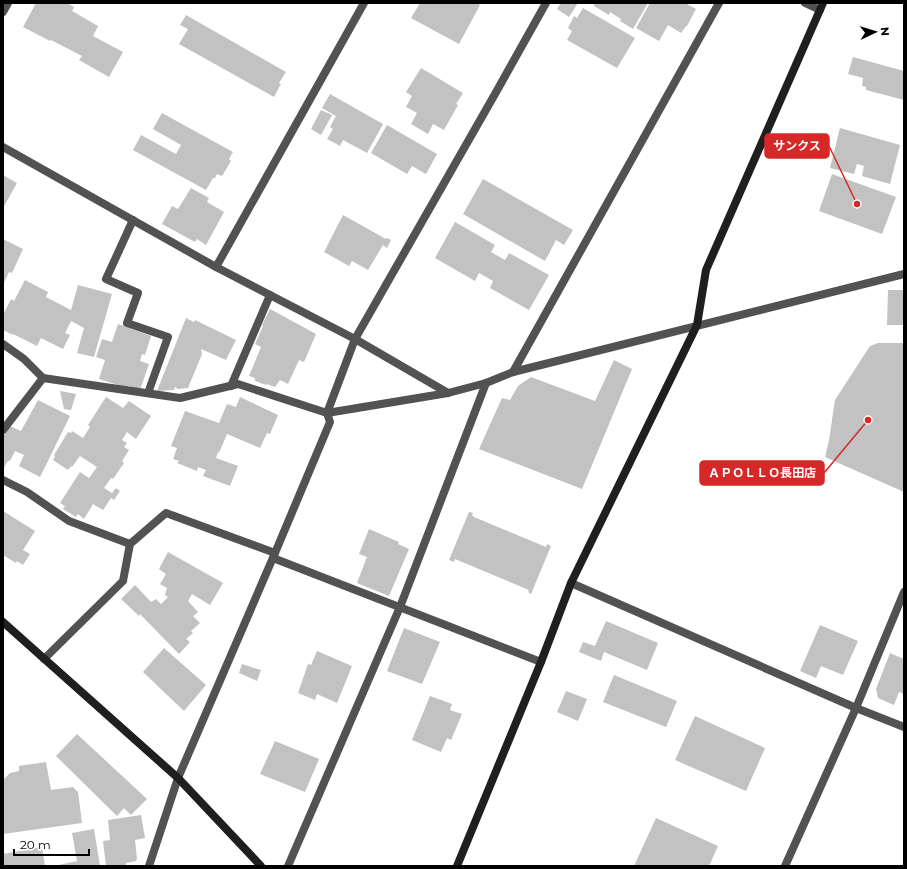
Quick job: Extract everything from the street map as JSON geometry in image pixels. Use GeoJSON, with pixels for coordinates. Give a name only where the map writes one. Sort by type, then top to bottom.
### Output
{"type":"FeatureCollection","features":[{"type":"Feature","properties":{"kind":"street"},"geometry":{"type":"LineString","coordinates":[[3,12],[8,3]]}},
{"type":"Feature","properties":{"kind":"street"},"geometry":{"type":"LineString","coordinates":[[216,266],[364,3]]}},
{"type":"Feature","properties":{"kind":"street"},"geometry":{"type":"LineString","coordinates":[[149,866],[178,778],[330,422],[327,413],[355,339],[546,3]]}},
{"type":"Feature","properties":{"kind":"street"},"geometry":{"type":"LineString","coordinates":[[513,372],[719,3]]}},
{"type":"Feature","properties":{"kind":"street"},"geometry":{"type":"LineString","coordinates":[[457,866],[541,662],[571,583],[697,325],[706,270],[821,7],[805,3]]}},
{"type":"Feature","properties":{"kind":"street"},"geometry":{"type":"LineString","coordinates":[[3,147],[216,266],[355,339],[448,393]]}},
{"type":"Feature","properties":{"kind":"street"},"geometry":{"type":"LineString","coordinates":[[133,220],[106,279],[138,292],[127,323],[168,337],[148,393]]}},
{"type":"Feature","properties":{"kind":"street"},"geometry":{"type":"LineString","coordinates":[[3,344],[24,359],[43,378],[180,398],[238,384],[327,413],[448,393],[486,383],[513,372],[662,336],[697,325],[904,274]]}},
{"type":"Feature","properties":{"kind":"street"},"geometry":{"type":"LineString","coordinates":[[231,386],[270,295]]}},
{"type":"Feature","properties":{"kind":"street"},"geometry":{"type":"LineString","coordinates":[[3,430],[43,378]]}},
{"type":"Feature","properties":{"kind":"street"},"geometry":{"type":"LineString","coordinates":[[288,866],[400,608],[486,383]]}},
{"type":"Feature","properties":{"kind":"street"},"geometry":{"type":"LineString","coordinates":[[3,480],[27,492],[69,521],[130,544]]}},
{"type":"Feature","properties":{"kind":"street"},"geometry":{"type":"LineString","coordinates":[[44,659],[123,581],[130,544],[166,513],[400,608],[541,662]]}},
{"type":"Feature","properties":{"kind":"street"},"geometry":{"type":"LineString","coordinates":[[571,583],[856,708],[904,727]]}},
{"type":"Feature","properties":{"kind":"street"},"geometry":{"type":"LineString","coordinates":[[785,866],[856,708],[904,592]]}},
{"type":"Feature","properties":{"kind":"street"},"geometry":{"type":"LineString","coordinates":[[3,622],[178,778],[261,866]]}},
{"type":"Feature","properties":{"kind":"building"},"geometry":{"type":"Polygon","coordinates":[[[36,3],[67,3],[74,7],[72,11],[98,26],[93,36],[123,52],[109,77],[79,60],[82,56],[23,27],[36,3]]]}},
{"type":"Feature","properties":{"kind":"building"},"geometry":{"type":"Polygon","coordinates":[[[420,3],[477,3],[480,5],[459,44],[411,18],[420,3]]]}},
{"type":"Feature","properties":{"kind":"building"},"geometry":{"type":"Polygon","coordinates":[[[561,3],[578,3],[569,17],[557,9],[561,3]]]}},
{"type":"Feature","properties":{"kind":"building"},"geometry":{"type":"Polygon","coordinates":[[[595,3],[648,3],[633,29],[620,21],[621,19],[610,12],[609,15],[594,6],[595,3]]]}},
{"type":"Feature","properties":{"kind":"building"},"geometry":{"type":"Polygon","coordinates":[[[650,3],[685,3],[696,9],[687,26],[681,33],[668,25],[659,41],[636,28],[650,3]]]}},
{"type":"Feature","properties":{"kind":"building"},"geometry":{"type":"Polygon","coordinates":[[[583,8],[635,38],[617,68],[567,40],[572,31],[568,28],[574,16],[577,18],[583,8]]]}},
{"type":"Feature","properties":{"kind":"building"},"geometry":{"type":"Polygon","coordinates":[[[186,15],[286,72],[279,83],[281,84],[274,97],[179,44],[188,29],[180,25],[186,15]]]}},
{"type":"Feature","properties":{"kind":"building"},"geometry":{"type":"Polygon","coordinates":[[[853,57],[904,71],[904,100],[866,90],[866,87],[862,86],[863,78],[848,74],[853,57]]]}},
{"type":"Feature","properties":{"kind":"building"},"geometry":{"type":"Polygon","coordinates":[[[421,68],[463,93],[456,104],[458,105],[444,130],[433,124],[428,134],[411,124],[417,113],[406,107],[412,96],[406,92],[421,68]]]}},
{"type":"Feature","properties":{"kind":"building"},"geometry":{"type":"Polygon","coordinates":[[[330,94],[383,124],[367,153],[343,140],[340,146],[327,139],[333,129],[330,127],[336,116],[322,108],[330,94]]]}},
{"type":"Feature","properties":{"kind":"building"},"geometry":{"type":"Polygon","coordinates":[[[321,110],[332,115],[321,135],[311,129],[321,110]]]}},
{"type":"Feature","properties":{"kind":"building"},"geometry":{"type":"Polygon","coordinates":[[[162,113],[233,152],[229,159],[231,161],[222,176],[217,174],[206,190],[133,150],[141,135],[176,154],[181,145],[153,129],[162,113]]]}},
{"type":"Feature","properties":{"kind":"building"},"geometry":{"type":"Polygon","coordinates":[[[387,125],[437,154],[426,174],[412,166],[407,174],[371,153],[387,125]]]}},
{"type":"Feature","properties":{"kind":"building"},"geometry":{"type":"Polygon","coordinates":[[[840,128],[900,145],[890,184],[862,176],[864,166],[857,164],[854,174],[830,168],[840,128]]]}},
{"type":"Feature","properties":{"kind":"building"},"geometry":{"type":"Polygon","coordinates":[[[832,174],[896,197],[882,234],[819,211],[832,174]]]}},
{"type":"Feature","properties":{"kind":"building"},"geometry":{"type":"Polygon","coordinates":[[[3,175],[17,183],[3,208],[3,175]]]}},
{"type":"Feature","properties":{"kind":"building"},"geometry":{"type":"Polygon","coordinates":[[[483,179],[573,230],[564,245],[556,240],[545,261],[463,214],[483,179]]]}},
{"type":"Feature","properties":{"kind":"building"},"geometry":{"type":"Polygon","coordinates":[[[191,188],[209,198],[207,202],[224,212],[206,245],[197,239],[195,242],[162,224],[172,206],[178,209],[191,188]]]}},
{"type":"Feature","properties":{"kind":"building"},"geometry":{"type":"Polygon","coordinates":[[[343,215],[386,239],[391,240],[387,248],[383,245],[368,270],[352,261],[349,266],[324,252],[343,215]]]}},
{"type":"Feature","properties":{"kind":"building"},"geometry":{"type":"Polygon","coordinates":[[[455,222],[495,245],[491,252],[505,260],[509,253],[549,275],[529,310],[490,288],[493,281],[479,273],[475,281],[435,258],[455,222]]]}},
{"type":"Feature","properties":{"kind":"building"},"geometry":{"type":"Polygon","coordinates":[[[3,239],[23,249],[12,273],[9,272],[3,285],[3,239]]]}},
{"type":"Feature","properties":{"kind":"building"},"geometry":{"type":"Polygon","coordinates":[[[25,280],[48,292],[46,297],[71,310],[78,285],[112,294],[94,357],[77,353],[84,328],[71,321],[65,333],[70,335],[63,349],[41,338],[37,346],[3,330],[3,315],[11,299],[14,301],[25,280]]]}},
{"type":"Feature","properties":{"kind":"building"},"geometry":{"type":"Polygon","coordinates":[[[888,290],[904,290],[904,325],[887,325],[888,290]]]}},
{"type":"Feature","properties":{"kind":"building"},"geometry":{"type":"Polygon","coordinates":[[[270,309],[316,334],[304,362],[299,360],[288,384],[280,380],[275,387],[255,381],[255,378],[249,376],[261,347],[255,344],[270,309]]]}},
{"type":"Feature","properties":{"kind":"building"},"geometry":{"type":"Polygon","coordinates":[[[186,318],[194,322],[195,320],[236,340],[226,360],[201,349],[202,354],[188,388],[178,389],[175,387],[174,390],[157,391],[186,318]]]}},
{"type":"Feature","properties":{"kind":"building"},"geometry":{"type":"Polygon","coordinates":[[[118,324],[151,336],[145,355],[142,354],[140,361],[149,364],[140,390],[128,386],[127,388],[99,379],[105,360],[96,357],[102,339],[112,342],[118,324]]]}},
{"type":"Feature","properties":{"kind":"building"},"geometry":{"type":"Polygon","coordinates":[[[878,343],[904,343],[904,492],[825,457],[835,400],[870,346],[878,343]]]}},
{"type":"Feature","properties":{"kind":"building"},"geometry":{"type":"Polygon","coordinates":[[[614,360],[632,369],[582,489],[479,449],[502,398],[510,400],[518,386],[531,377],[595,401],[614,360]]]}},
{"type":"Feature","properties":{"kind":"building"},"geometry":{"type":"Polygon","coordinates":[[[60,391],[76,394],[71,410],[64,409],[60,391]]]}},
{"type":"Feature","properties":{"kind":"building"},"geometry":{"type":"Polygon","coordinates":[[[106,397],[123,408],[129,401],[151,416],[136,439],[127,432],[122,440],[127,443],[124,447],[129,450],[122,461],[124,463],[113,479],[111,478],[104,488],[112,493],[116,488],[120,491],[114,500],[111,498],[103,510],[93,504],[84,519],[78,514],[76,517],[63,509],[65,506],[60,503],[80,472],[89,478],[97,467],[80,456],[68,470],[53,460],[54,455],[68,432],[71,433],[72,431],[83,438],[90,427],[88,425],[106,397]]]}},
{"type":"Feature","properties":{"kind":"building"},"geometry":{"type":"Polygon","coordinates":[[[240,397],[278,415],[270,434],[267,433],[260,448],[227,434],[216,458],[238,466],[230,486],[203,476],[206,470],[198,467],[197,471],[177,463],[179,461],[173,459],[177,448],[171,446],[185,411],[219,423],[227,404],[236,407],[240,397]]]}},
{"type":"Feature","properties":{"kind":"building"},"geometry":{"type":"Polygon","coordinates":[[[38,400],[70,416],[40,477],[19,466],[24,455],[15,451],[10,461],[8,461],[3,469],[3,437],[10,426],[21,431],[38,400]]]}},
{"type":"Feature","properties":{"kind":"building"},"geometry":{"type":"Polygon","coordinates":[[[3,511],[35,531],[23,550],[30,554],[23,565],[17,561],[16,563],[3,555],[3,511]]]}},
{"type":"Feature","properties":{"kind":"building"},"geometry":{"type":"Polygon","coordinates":[[[469,512],[473,513],[472,515],[474,517],[546,547],[547,544],[551,546],[531,594],[528,592],[529,590],[455,559],[454,562],[449,560],[469,512]]]}},
{"type":"Feature","properties":{"kind":"building"},"geometry":{"type":"Polygon","coordinates":[[[369,529],[399,542],[398,544],[409,549],[389,596],[357,583],[367,557],[359,554],[369,529]]]}},
{"type":"Feature","properties":{"kind":"building"},"geometry":{"type":"Polygon","coordinates":[[[168,552],[223,583],[210,605],[192,594],[188,601],[198,612],[193,616],[200,623],[191,631],[193,633],[186,639],[190,642],[179,654],[140,614],[139,616],[121,599],[135,585],[151,602],[156,599],[161,604],[168,597],[165,595],[167,588],[160,584],[166,574],[159,569],[168,552]]]}},
{"type":"Feature","properties":{"kind":"building"},"geometry":{"type":"Polygon","coordinates":[[[606,621],[658,643],[647,670],[604,652],[601,661],[579,652],[583,642],[595,646],[606,621]]]}},
{"type":"Feature","properties":{"kind":"building"},"geometry":{"type":"Polygon","coordinates":[[[820,625],[858,641],[843,675],[821,666],[816,678],[800,671],[820,625]]]}},
{"type":"Feature","properties":{"kind":"building"},"geometry":{"type":"Polygon","coordinates":[[[404,628],[440,642],[422,684],[387,671],[404,628]]]}},
{"type":"Feature","properties":{"kind":"building"},"geometry":{"type":"Polygon","coordinates":[[[164,648],[206,685],[184,711],[143,672],[164,648]]]}},
{"type":"Feature","properties":{"kind":"building"},"geometry":{"type":"Polygon","coordinates":[[[317,651],[352,666],[337,703],[317,694],[315,700],[298,693],[308,664],[311,665],[317,651]]]}},
{"type":"Feature","properties":{"kind":"building"},"geometry":{"type":"Polygon","coordinates":[[[890,653],[904,659],[904,694],[899,692],[894,705],[878,698],[876,689],[890,653]]]}},
{"type":"Feature","properties":{"kind":"building"},"geometry":{"type":"Polygon","coordinates":[[[242,664],[261,670],[257,681],[239,673],[242,664]]]}},
{"type":"Feature","properties":{"kind":"building"},"geometry":{"type":"Polygon","coordinates":[[[614,675],[677,701],[666,727],[603,702],[614,675]]]}},
{"type":"Feature","properties":{"kind":"building"},"geometry":{"type":"Polygon","coordinates":[[[566,691],[587,699],[578,721],[557,712],[566,691]]]}},
{"type":"Feature","properties":{"kind":"building"},"geometry":{"type":"Polygon","coordinates":[[[430,696],[452,704],[450,710],[462,714],[451,740],[447,738],[441,752],[412,740],[430,696]]]}},
{"type":"Feature","properties":{"kind":"building"},"geometry":{"type":"Polygon","coordinates":[[[695,716],[765,748],[746,791],[675,760],[695,716]]]}},
{"type":"Feature","properties":{"kind":"building"},"geometry":{"type":"Polygon","coordinates":[[[77,734],[147,799],[131,815],[124,808],[117,816],[56,756],[77,734]]]}},
{"type":"Feature","properties":{"kind":"building"},"geometry":{"type":"Polygon","coordinates":[[[275,741],[319,759],[305,792],[260,774],[275,741]]]}},
{"type":"Feature","properties":{"kind":"building"},"geometry":{"type":"Polygon","coordinates":[[[46,762],[51,790],[73,787],[78,792],[82,823],[3,834],[4,779],[10,773],[19,771],[19,766],[46,762]]]}},
{"type":"Feature","properties":{"kind":"building"},"geometry":{"type":"Polygon","coordinates":[[[141,815],[145,838],[135,840],[136,861],[126,863],[126,866],[106,866],[103,841],[110,840],[108,820],[141,815]]]}},
{"type":"Feature","properties":{"kind":"building"},"geometry":{"type":"Polygon","coordinates":[[[656,818],[718,846],[709,866],[634,866],[656,818]]]}},
{"type":"Feature","properties":{"kind":"building"},"geometry":{"type":"Polygon","coordinates":[[[94,829],[100,866],[54,866],[77,861],[72,833],[94,829]]]}},
{"type":"Feature","properties":{"kind":"building"},"geometry":{"type":"Polygon","coordinates":[[[42,847],[45,866],[3,866],[3,854],[42,847]]]}},
{"type":"Feature","properties":{"kind":"place","name":"サンクス"},"geometry":{"type":"Point","coordinates":[857,204]}},
{"type":"Feature","properties":{"kind":"place","name":"ＡＰＯＬＬＯ長田店"},"geometry":{"type":"Point","coordinates":[868,420]}}]}
